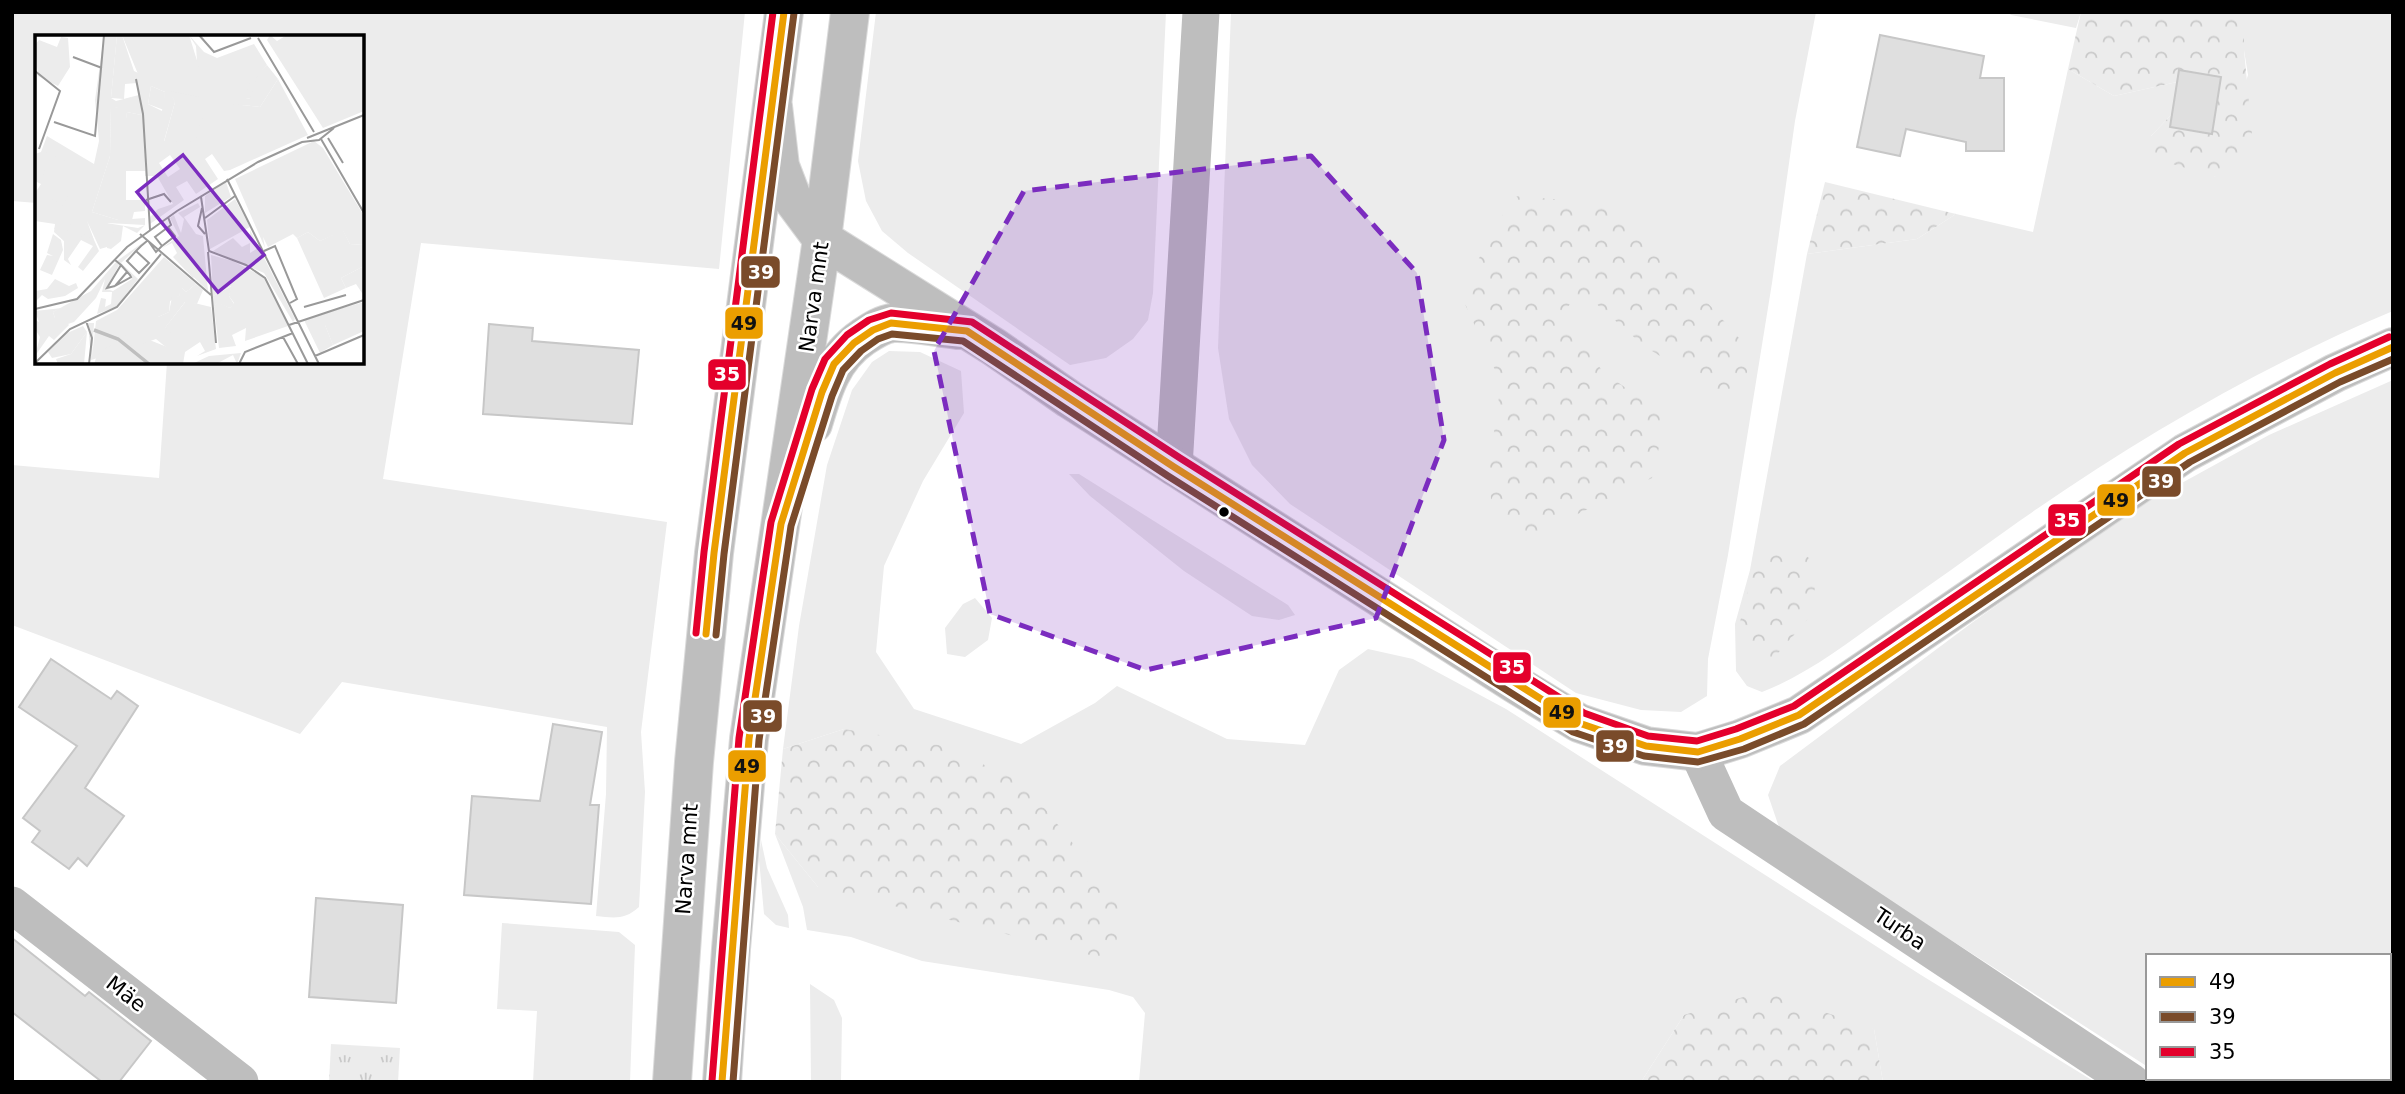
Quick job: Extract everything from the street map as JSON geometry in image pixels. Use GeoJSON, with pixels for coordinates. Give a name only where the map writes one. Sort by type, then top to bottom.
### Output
{"type":"FeatureCollection","features":[{"type":"Feature","properties":{"kind":"main road","name":"Narva mnt"},"geometry":{"type":"LineString","coordinates":[[671,1082],[694,762],[714,553],[784,12]]}},
{"type":"Feature","properties":{"kind":"main road","name":"Narva mnt"},"geometry":{"type":"LineString","coordinates":[[722,1082],[730,949],[749,739],[822,239],[850,12]]}},
{"type":"Feature","properties":{"kind":"main road"},"geometry":{"type":"LineString","coordinates":[[773,106],[780,166],[793,200],[822,239],[1174,467],[1579,723],[1646,746],[1698,752],[1740,739],[1799,715],[2185,453],[2335,373],[2393,347]]}},
{"type":"Feature","properties":{"kind":"main road"},"geometry":{"type":"LineString","coordinates":[[781,524],[822,392],[834,364],[873,330],[891,323],[967,331]]}},
{"type":"Feature","properties":{"kind":"street"},"geometry":{"type":"LineString","coordinates":[[1174,467],[1201,12]]}},
{"type":"Feature","properties":{"kind":"street","name":"Turba"},"geometry":{"type":"LineString","coordinates":[[1698,752],[1726,813],[2130,1082]]}},
{"type":"Feature","properties":{"kind":"street","name":"Mäe"},"geometry":{"type":"LineString","coordinates":[[12,905],[240,1082]]}},
{"type":"Feature","properties":{"kind":"highlighted area"},"geometry":{"type":"Polygon","coordinates":[[[1311,156],[1417,273],[1444,440],[1376,618],[1146,670],[990,614],[934,351],[1024,191],[1311,156]]]}},
{"type":"Feature","properties":{"kind":"green space"},"geometry":{"type":"Polygon","coordinates":[[[12,12],[745,12],[719,269],[421,243],[383,479],[667,522],[641,732],[645,792],[639,907],[619,917],[596,916],[606,794],[607,727],[342,682],[300,734],[12,625],[12,465],[159,478],[167,364],[364,364],[364,35],[35,35],[35,203],[12,201],[12,12]]]}},
{"type":"Feature","properties":{"kind":"green space"},"geometry":{"type":"Polygon","coordinates":[[[876,12],[1166,12],[1153,293],[1148,320],[1133,339],[1106,358],[1070,365],[908,253],[882,231],[866,201],[858,161],[876,12]]]}},
{"type":"Feature","properties":{"kind":"green space"},"geometry":{"type":"Polygon","coordinates":[[[1231,12],[1816,12],[1795,121],[1772,283],[1728,555],[1708,659],[1707,696],[1681,712],[1641,710],[1576,693],[1290,504],[1252,465],[1229,419],[1218,348],[1231,12]]]}},
{"type":"Feature","properties":{"kind":"green space"},"geometry":{"type":"Polygon","coordinates":[[[2008,12],[2081,12],[2076,28],[2011,15],[2008,12]]]}},
{"type":"Feature","properties":{"kind":"green space"},"geometry":{"type":"Polygon","coordinates":[[[2081,12],[2244,12],[2244,50],[2253,145],[2215,177],[2153,158],[2151,136],[2172,114],[2170,127],[2212,134],[2221,77],[2179,70],[2177,82],[2114,96],[2068,69],[2081,12]]]}},
{"type":"Feature","properties":{"kind":"green space"},"geometry":{"type":"Polygon","coordinates":[[[2244,12],[2393,12],[2393,311],[2247,380],[2107,462],[1810,668],[1762,692],[1747,686],[1736,671],[1735,624],[1750,570],[1807,254],[1917,239],[1956,214],[2033,232],[2068,69],[2114,96],[2177,82],[2172,114],[2151,136],[2215,177],[2248,75],[2244,50],[2244,12]]]}},
{"type":"Feature","properties":{"kind":"green space"},"geometry":{"type":"Polygon","coordinates":[[[1825,182],[1956,214],[1917,239],[1807,254],[1825,182]]]}},
{"type":"Feature","properties":{"kind":"green space"},"geometry":{"type":"Polygon","coordinates":[[[1513,196],[1604,203],[1673,264],[1747,347],[1747,382],[1719,393],[1644,346],[1583,292],[1562,312],[1603,372],[1666,416],[1652,478],[1522,541],[1492,515],[1489,467],[1501,383],[1460,293],[1513,196]]]}},
{"type":"Feature","properties":{"kind":"green space"},"geometry":{"type":"Polygon","coordinates":[[[889,351],[920,352],[961,371],[964,413],[923,481],[884,566],[876,652],[914,709],[1021,744],[1095,703],[1117,686],[1227,739],[1305,745],[1339,670],[1368,649],[1413,659],[1506,709],[1921,975],[2095,1082],[1883,1082],[1874,1029],[1684,1015],[1641,1082],[1139,1082],[1145,1013],[1133,997],[1109,990],[922,961],[851,937],[807,930],[803,907],[775,834],[818,887],[844,729],[783,749],[799,626],[827,465],[852,390],[872,362],[889,351]]]}},
{"type":"Feature","properties":{"kind":"green space"},"geometry":{"type":"Polygon","coordinates":[[[2393,380],[2393,1082],[2168,1080],[2391,1080],[2391,954],[2146,954],[2146,1066],[1780,830],[1768,795],[1780,766],[1973,622],[2129,512],[2269,435],[2393,380]]]}},
{"type":"Feature","properties":{"kind":"green space"},"geometry":{"type":"Polygon","coordinates":[[[1069,474],[1079,474],[1288,605],[1295,615],[1279,620],[1252,616],[1184,571],[1090,496],[1069,474]]]}},
{"type":"Feature","properties":{"kind":"green space"},"geometry":{"type":"Polygon","coordinates":[[[1758,548],[1801,551],[1820,568],[1807,620],[1772,660],[1748,648],[1739,626],[1758,548]]]}},
{"type":"Feature","properties":{"kind":"green space"},"geometry":{"type":"Polygon","coordinates":[[[975,598],[992,618],[988,640],[965,657],[947,654],[945,628],[963,604],[975,598]]]}},
{"type":"Feature","properties":{"kind":"green space"},"geometry":{"type":"Polygon","coordinates":[[[844,729],[944,746],[1025,784],[1121,903],[1114,961],[818,887],[775,834],[783,749],[844,729]]]}},
{"type":"Feature","properties":{"kind":"green space"},"geometry":{"type":"Polygon","coordinates":[[[761,840],[767,868],[788,915],[789,928],[776,925],[764,914],[759,859],[761,840]]]}},
{"type":"Feature","properties":{"kind":"green space"},"geometry":{"type":"Polygon","coordinates":[[[502,923],[619,932],[635,945],[630,1082],[533,1082],[537,1011],[497,1009],[502,923]]]}},
{"type":"Feature","properties":{"kind":"green space"},"geometry":{"type":"Polygon","coordinates":[[[810,984],[834,1000],[842,1018],[841,1082],[811,1082],[810,984]]]}},
{"type":"Feature","properties":{"kind":"green space"},"geometry":{"type":"Polygon","coordinates":[[[1763,991],[1874,1029],[1883,1082],[1641,1082],[1684,1015],[1763,991]]]}},
{"type":"Feature","properties":{"kind":"green space"},"geometry":{"type":"Polygon","coordinates":[[[331,1044],[400,1048],[398,1082],[329,1082],[331,1044]]]}},
{"type":"Feature","properties":{"kind":"building"},"geometry":{"type":"Polygon","coordinates":[[[1880,35],[1984,56],[1980,78],[2004,78],[2004,151],[1966,151],[1966,142],[1906,129],[1900,156],[1857,147],[1880,35]]]}},
{"type":"Feature","properties":{"kind":"building"},"geometry":{"type":"Polygon","coordinates":[[[2179,70],[2221,77],[2212,134],[2170,127],[2179,70]]]}},
{"type":"Feature","properties":{"kind":"building"},"geometry":{"type":"Polygon","coordinates":[[[489,324],[533,328],[532,341],[639,350],[632,424],[483,414],[489,324]]]}},
{"type":"Feature","properties":{"kind":"building"},"geometry":{"type":"Polygon","coordinates":[[[51,659],[111,699],[117,691],[138,706],[85,788],[124,816],[87,866],[78,858],[69,869],[32,842],[40,831],[23,818],[77,746],[19,707],[51,659]]]}},
{"type":"Feature","properties":{"kind":"building"},"geometry":{"type":"Polygon","coordinates":[[[553,724],[602,732],[590,805],[599,805],[591,904],[464,895],[472,796],[540,801],[553,724]]]}},
{"type":"Feature","properties":{"kind":"building"},"geometry":{"type":"Polygon","coordinates":[[[316,898],[403,905],[396,1003],[309,997],[316,898]]]}},
{"type":"Feature","properties":{"kind":"building"},"geometry":{"type":"Polygon","coordinates":[[[12,938],[85,996],[89,992],[151,1041],[119,1082],[102,1082],[12,1012],[12,938]]]}},
{"type":"Feature","properties":{"kind":"transit line","name":"35"},"geometry":{"type":"LineString","coordinates":[[696,633],[773,12]]}},
{"type":"Feature","properties":{"kind":"transit line","name":"49"},"geometry":{"type":"LineString","coordinates":[[706,634],[714,553],[784,12]]}},
{"type":"Feature","properties":{"kind":"transit line","name":"39"},"geometry":{"type":"LineString","coordinates":[[716,635],[724,554],[794,13]]}},
{"type":"Feature","properties":{"kind":"transit line","name":"35"},"geometry":{"type":"LineString","coordinates":[[712,1081],[739,738],[771,522],[812,389],[825,359],[847,335],[869,320],[891,313],[972,322],[1180,458],[1584,713],[1648,736],[1697,741],[1794,706],[2179,444],[2330,364],[2389,337]]}},
{"type":"Feature","properties":{"kind":"transit line","name":"49"},"geometry":{"type":"LineString","coordinates":[[722,1082],[749,739],[781,524],[822,392],[834,364],[854,343],[873,330],[891,323],[967,331],[1174,467],[1579,723],[1646,746],[1698,752],[1740,739],[1799,715],[2185,453],[2335,373],[2393,347]]}},
{"type":"Feature","properties":{"kind":"transit line","name":"39"},"geometry":{"type":"LineString","coordinates":[[733,1082],[759,740],[791,526],[832,396],[843,370],[861,351],[878,339],[892,334],[963,341],[1168,476],[1573,732],[1644,756],[1698,762],[1744,749],[1804,724],[2190,462],[2340,382],[2393,359]]}}]}
